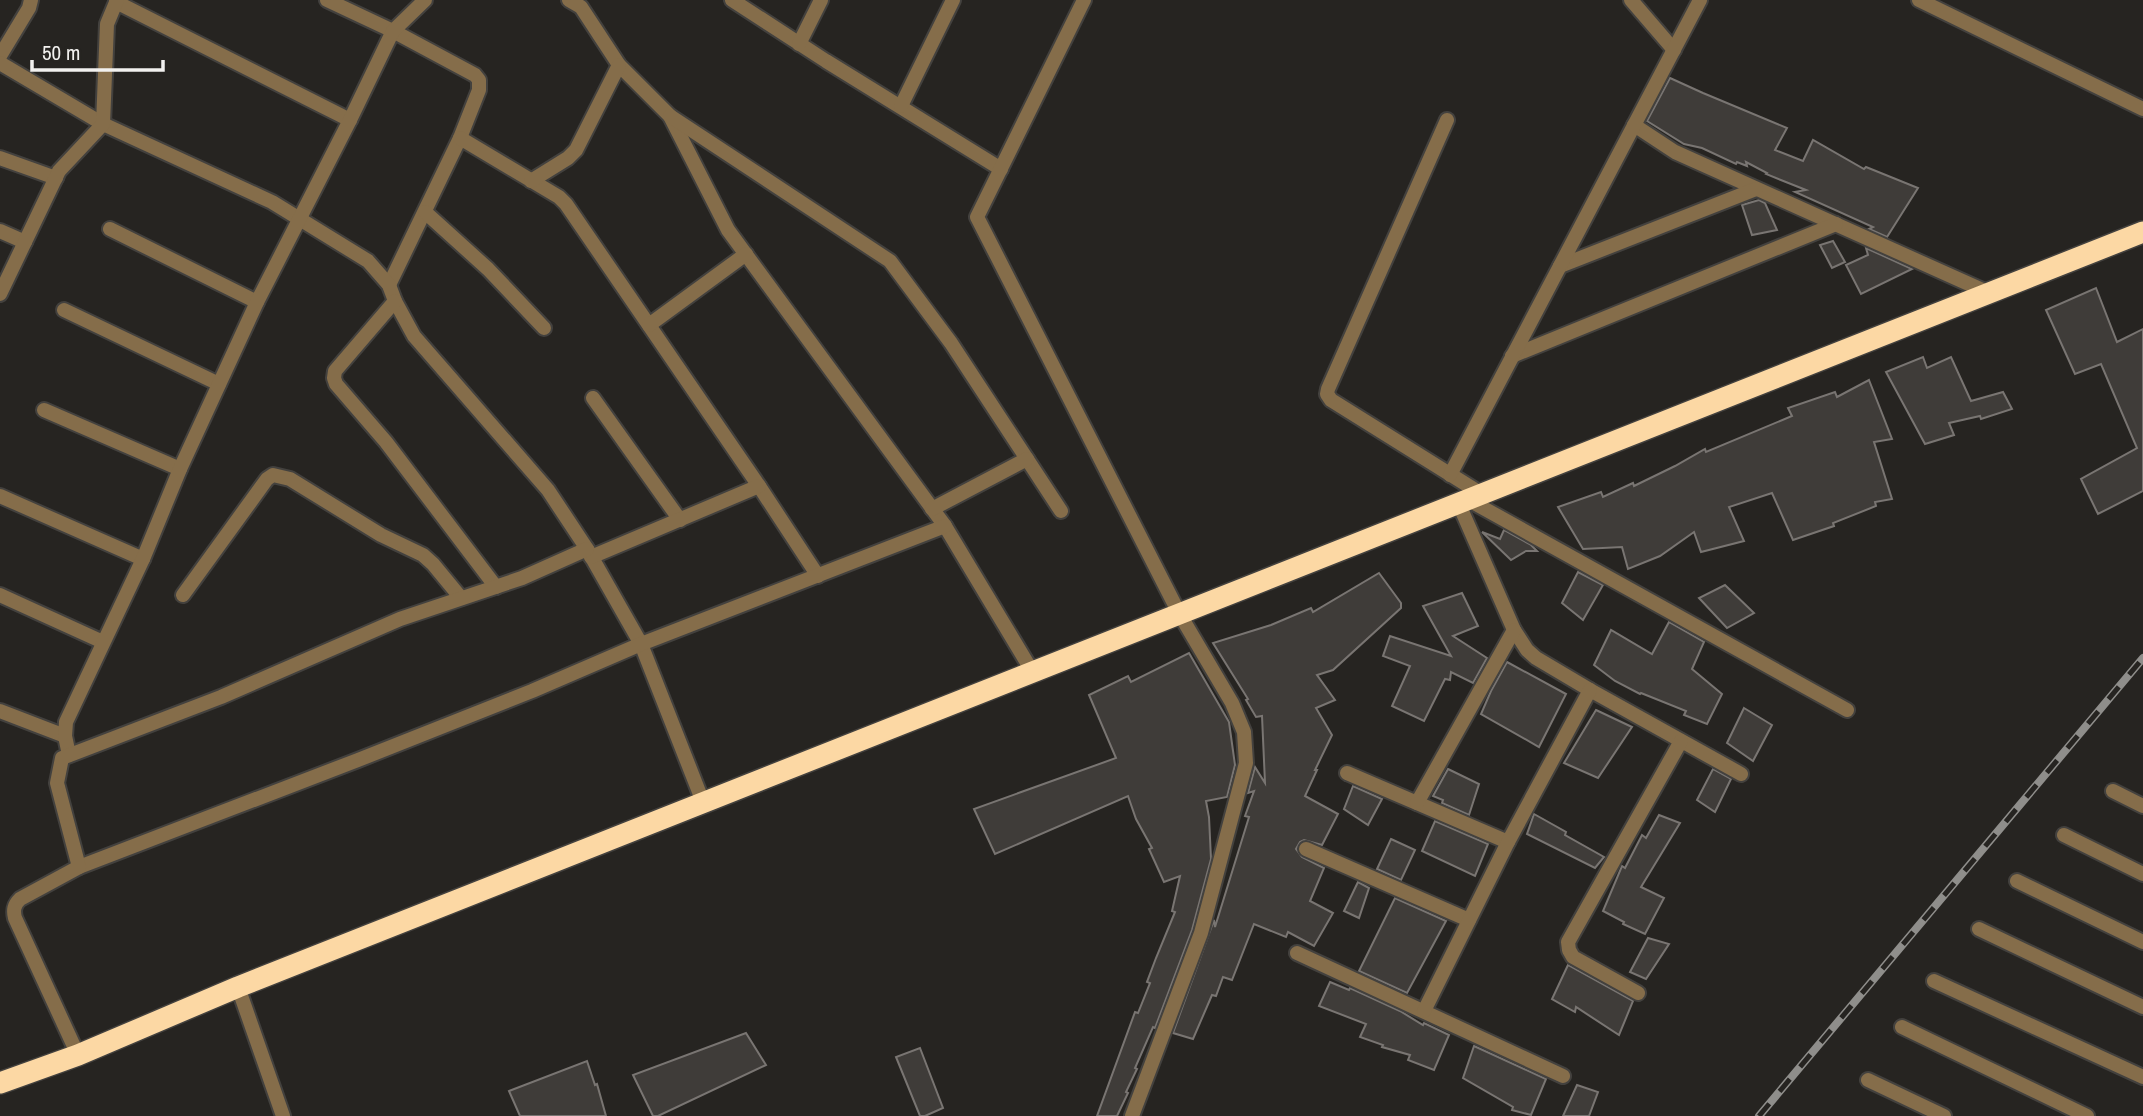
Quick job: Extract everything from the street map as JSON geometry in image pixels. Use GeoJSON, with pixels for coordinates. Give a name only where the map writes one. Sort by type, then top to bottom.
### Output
{"type":"FeatureCollection","features":[{"type":"Feature","properties":{"kind":"highway"},"geometry":{"type":"LineString","coordinates":[[0,1083],[78,1055],[237,987],[2143,232]]}},
{"type":"Feature","properties":{"kind":"street"},"geometry":{"type":"LineString","coordinates":[[0,56],[31,0]]}},
{"type":"Feature","properties":{"kind":"street"},"geometry":{"type":"LineString","coordinates":[[327,0],[393,31],[475,75],[479,80],[479,90],[460,138],[389,285]]}},
{"type":"Feature","properties":{"kind":"street"},"geometry":{"type":"LineString","coordinates":[[69,755],[65,736],[66,722],[143,559],[180,469],[257,302],[393,31],[425,0]]}},
{"type":"Feature","properties":{"kind":"street"},"geometry":{"type":"LineString","coordinates":[[569,0],[581,7],[619,65],[670,116],[890,261],[951,343],[1060,511]]}},
{"type":"Feature","properties":{"kind":"street"},"geometry":{"type":"LineString","coordinates":[[732,0],[1001,169]]}},
{"type":"Feature","properties":{"kind":"street"},"geometry":{"type":"LineString","coordinates":[[799,44],[821,0]]}},
{"type":"Feature","properties":{"kind":"street"},"geometry":{"type":"LineString","coordinates":[[901,106],[953,0]]}},
{"type":"Feature","properties":{"kind":"street"},"geometry":{"type":"LineString","coordinates":[[1084,0],[977,217],[1179,613],[1232,703],[1244,732],[1246,763],[1201,933],[1132,1116]]}},
{"type":"Feature","properties":{"kind":"street"},"geometry":{"type":"LineString","coordinates":[[1632,0],[1674,50]]}},
{"type":"Feature","properties":{"kind":"street"},"geometry":{"type":"LineString","coordinates":[[1450,475],[1700,0]]}},
{"type":"Feature","properties":{"kind":"street"},"geometry":{"type":"LineString","coordinates":[[1919,0],[2143,109]]}},
{"type":"Feature","properties":{"kind":"street"},"geometry":{"type":"LineString","coordinates":[[0,294],[55,178],[103,124],[107,24],[116,1],[350,120]]}},
{"type":"Feature","properties":{"kind":"street"},"geometry":{"type":"LineString","coordinates":[[0,62],[103,124],[272,202],[368,261],[389,285],[414,336],[548,490],[589,553],[641,644],[703,802]]}},
{"type":"Feature","properties":{"kind":"street"},"geometry":{"type":"LineString","coordinates":[[531,181],[576,150],[619,65]]}},
{"type":"Feature","properties":{"kind":"street"},"geometry":{"type":"LineString","coordinates":[[670,116],[728,230],[945,527],[1032,671]]}},
{"type":"Feature","properties":{"kind":"street"},"geometry":{"type":"LineString","coordinates":[[1447,120],[1327,394],[1331,400],[1450,475],[1468,498],[1514,630],[1527,650],[1590,690],[1741,774]]}},
{"type":"Feature","properties":{"kind":"street"},"geometry":{"type":"LineString","coordinates":[[1634,125],[1665,147],[1989,293]]}},
{"type":"Feature","properties":{"kind":"street"},"geometry":{"type":"LineString","coordinates":[[460,138],[559,197],[566,204],[818,576]]}},
{"type":"Feature","properties":{"kind":"street"},"geometry":{"type":"LineString","coordinates":[[0,158],[55,178]]}},
{"type":"Feature","properties":{"kind":"street"},"geometry":{"type":"LineString","coordinates":[[1560,267],[1756,189]]}},
{"type":"Feature","properties":{"kind":"street"},"geometry":{"type":"LineString","coordinates":[[425,212],[488,269],[544,328]]}},
{"type":"Feature","properties":{"kind":"street"},"geometry":{"type":"LineString","coordinates":[[1512,356],[1836,224]]}},
{"type":"Feature","properties":{"kind":"street"},"geometry":{"type":"LineString","coordinates":[[110,229],[257,302]]}},
{"type":"Feature","properties":{"kind":"street"},"geometry":{"type":"LineString","coordinates":[[0,231],[25,242]]}},
{"type":"Feature","properties":{"kind":"street"},"geometry":{"type":"LineString","coordinates":[[649,325],[746,254]]}},
{"type":"Feature","properties":{"kind":"street"},"geometry":{"type":"LineString","coordinates":[[396,301],[335,371],[335,384],[386,442],[496,587]]}},
{"type":"Feature","properties":{"kind":"street"},"geometry":{"type":"LineString","coordinates":[[64,310],[219,384]]}},
{"type":"Feature","properties":{"kind":"street"},"geometry":{"type":"LineString","coordinates":[[593,398],[680,520]]}},
{"type":"Feature","properties":{"kind":"street"},"geometry":{"type":"LineString","coordinates":[[44,410],[180,469]]}},
{"type":"Feature","properties":{"kind":"street"},"geometry":{"type":"LineString","coordinates":[[932,509],[1027,459]]}},
{"type":"Feature","properties":{"kind":"street"},"geometry":{"type":"LineString","coordinates":[[183,594],[267,479],[273,475],[282,475],[381,535],[423,555],[461,598]]}},
{"type":"Feature","properties":{"kind":"street"},"geometry":{"type":"LineString","coordinates":[[79,867],[57,783],[62,758],[221,697],[391,622],[522,578],[680,520],[759,486]]}},
{"type":"Feature","properties":{"kind":"street"},"geometry":{"type":"LineString","coordinates":[[0,496],[143,559]]}},
{"type":"Feature","properties":{"kind":"street"},"geometry":{"type":"LineString","coordinates":[[1468,498],[1847,710]]}},
{"type":"Feature","properties":{"kind":"street"},"geometry":{"type":"LineString","coordinates":[[78,1055],[15,918],[15,904],[20,898],[79,867],[532,691],[641,644],[945,527]]}},
{"type":"Feature","properties":{"kind":"street"},"geometry":{"type":"LineString","coordinates":[[0,596],[103,642]]}},
{"type":"Feature","properties":{"kind":"street"},"geometry":{"type":"LineString","coordinates":[[1416,803],[1514,630]]}},
{"type":"Feature","properties":{"kind":"street"},"geometry":{"type":"LineString","coordinates":[[1424,1011],[1508,842],[1590,690]]}},
{"type":"Feature","properties":{"kind":"street"},"geometry":{"type":"LineString","coordinates":[[0,711],[65,736]]}},
{"type":"Feature","properties":{"kind":"street"},"geometry":{"type":"LineString","coordinates":[[1638,993],[1573,957],[1569,942],[1681,741]]}},
{"type":"Feature","properties":{"kind":"street"},"geometry":{"type":"LineString","coordinates":[[1347,773],[1508,842]]}},
{"type":"Feature","properties":{"kind":"street"},"geometry":{"type":"LineString","coordinates":[[2113,791],[2143,806]]}},
{"type":"Feature","properties":{"kind":"street"},"geometry":{"type":"LineString","coordinates":[[2064,835],[2143,874]]}},
{"type":"Feature","properties":{"kind":"street"},"geometry":{"type":"LineString","coordinates":[[1306,849],[1469,920]]}},
{"type":"Feature","properties":{"kind":"street"},"geometry":{"type":"LineString","coordinates":[[2017,881],[2143,942]]}},
{"type":"Feature","properties":{"kind":"street"},"geometry":{"type":"LineString","coordinates":[[1979,929],[2143,1007]]}},
{"type":"Feature","properties":{"kind":"street"},"geometry":{"type":"LineString","coordinates":[[1297,953],[1563,1076]]}},
{"type":"Feature","properties":{"kind":"street"},"geometry":{"type":"LineString","coordinates":[[1934,981],[2143,1077]]}},
{"type":"Feature","properties":{"kind":"street"},"geometry":{"type":"LineString","coordinates":[[237,987],[283,1116]]}},
{"type":"Feature","properties":{"kind":"street"},"geometry":{"type":"LineString","coordinates":[[1902,1027],[2087,1116]]}},
{"type":"Feature","properties":{"kind":"street"},"geometry":{"type":"LineString","coordinates":[[1868,1080],[1944,1116]]}},
{"type":"Feature","properties":{"kind":"building"},"geometry":{"type":"Polygon","coordinates":[[[1670,78],[1787,128],[1775,150],[1803,161],[1813,140],[1864,169],[1866,167],[1918,188],[1887,237],[1869,229],[1873,227],[1795,192],[1806,190],[1766,174],[1746,162],[1747,166],[1737,162],[1736,164],[1702,148],[1684,144],[1647,121],[1670,78]]]}},
{"type":"Feature","properties":{"kind":"building"},"geometry":{"type":"Polygon","coordinates":[[[1759,200],[1765,203],[1777,230],[1752,235],[1742,205],[1759,200]]]}},
{"type":"Feature","properties":{"kind":"building"},"geometry":{"type":"Polygon","coordinates":[[[1833,241],[1845,262],[1832,268],[1820,245],[1833,241]]]}},
{"type":"Feature","properties":{"kind":"building"},"geometry":{"type":"Polygon","coordinates":[[[1866,248],[1912,269],[1861,294],[1846,265],[1868,255],[1866,248]]]}},
{"type":"Feature","properties":{"kind":"building"},"geometry":{"type":"Polygon","coordinates":[[[2096,288],[2117,342],[2143,329],[2143,491],[2098,514],[2081,479],[2137,448],[2101,364],[2075,374],[2046,310],[2096,288]]]}},
{"type":"Feature","properties":{"kind":"building"},"geometry":{"type":"Polygon","coordinates":[[[1923,357],[1927,368],[1951,357],[1971,401],[2003,392],[2012,409],[1981,419],[1980,416],[1949,423],[1954,435],[1925,444],[1886,372],[1923,357]]]}},
{"type":"Feature","properties":{"kind":"building"},"geometry":{"type":"Polygon","coordinates":[[[1869,380],[1892,439],[1874,442],[1892,499],[1875,502],[1876,506],[1833,523],[1834,526],[1793,540],[1772,493],[1729,507],[1744,541],[1701,552],[1694,532],[1660,556],[1628,569],[1622,547],[1583,549],[1558,507],[1601,492],[1603,497],[1633,483],[1634,486],[1705,449],[1706,452],[1792,416],[1788,408],[1835,392],[1837,397],[1869,380]]]}},
{"type":"Feature","properties":{"kind":"building"},"geometry":{"type":"Polygon","coordinates":[[[1504,530],[1537,551],[1526,551],[1511,560],[1482,532],[1500,539],[1504,530]]]}},
{"type":"Feature","properties":{"kind":"building"},"geometry":{"type":"Polygon","coordinates":[[[1578,572],[1603,585],[1583,620],[1562,603],[1578,572]]]}},
{"type":"Feature","properties":{"kind":"building"},"geometry":{"type":"Polygon","coordinates":[[[1379,573],[1401,603],[1401,608],[1333,670],[1317,675],[1335,700],[1316,708],[1332,735],[1305,796],[1338,814],[1322,845],[1304,840],[1296,849],[1302,857],[1324,868],[1310,901],[1333,913],[1314,946],[1288,932],[1286,937],[1254,924],[1232,980],[1223,977],[1193,1039],[1173,1033],[1214,920],[1215,927],[1249,817],[1245,816],[1254,791],[1248,793],[1255,767],[1265,783],[1262,716],[1256,717],[1246,700],[1248,699],[1213,643],[1271,625],[1311,608],[1313,612],[1379,573]]]}},
{"type":"Feature","properties":{"kind":"building"},"geometry":{"type":"Polygon","coordinates":[[[1725,585],[1754,613],[1727,628],[1699,598],[1725,585]]]}},
{"type":"Feature","properties":{"kind":"building"},"geometry":{"type":"Polygon","coordinates":[[[1462,593],[1478,626],[1453,636],[1487,658],[1473,683],[1451,672],[1450,680],[1445,679],[1424,721],[1392,706],[1410,666],[1383,656],[1390,636],[1451,656],[1423,606],[1462,593]]]}},
{"type":"Feature","properties":{"kind":"building"},"geometry":{"type":"Polygon","coordinates":[[[1669,622],[1704,642],[1692,669],[1722,694],[1707,724],[1684,715],[1686,711],[1640,694],[1615,681],[1594,665],[1611,630],[1652,654],[1669,622]]]}},
{"type":"Feature","properties":{"kind":"building"},"geometry":{"type":"Polygon","coordinates":[[[1189,653],[1229,722],[1235,765],[1227,797],[1206,801],[1211,859],[1192,930],[1155,1028],[1153,1027],[1135,1068],[1137,1069],[1126,1092],[1128,1093],[1117,1116],[1097,1116],[1175,912],[1172,911],[1180,876],[1164,882],[1128,796],[995,854],[974,809],[1116,758],[1089,695],[1128,676],[1131,682],[1189,653]]]}},
{"type":"Feature","properties":{"kind":"building"},"geometry":{"type":"Polygon","coordinates":[[[1507,662],[1566,694],[1539,747],[1481,714],[1507,662]]]}},
{"type":"Feature","properties":{"kind":"building"},"geometry":{"type":"Polygon","coordinates":[[[1744,708],[1772,725],[1753,761],[1727,743],[1744,708]]]}},
{"type":"Feature","properties":{"kind":"building"},"geometry":{"type":"Polygon","coordinates":[[[1596,710],[1632,727],[1598,778],[1564,763],[1596,710]]]}},
{"type":"Feature","properties":{"kind":"building"},"geometry":{"type":"Polygon","coordinates":[[[1448,769],[1479,784],[1469,815],[1433,796],[1448,769]]]}},
{"type":"Feature","properties":{"kind":"building"},"geometry":{"type":"Polygon","coordinates":[[[1713,769],[1731,779],[1715,812],[1697,800],[1713,769]]]}},
{"type":"Feature","properties":{"kind":"building"},"geometry":{"type":"Polygon","coordinates":[[[1353,786],[1382,799],[1368,825],[1344,809],[1353,786]]]}},
{"type":"Feature","properties":{"kind":"building"},"geometry":{"type":"Polygon","coordinates":[[[1534,814],[1604,857],[1595,868],[1527,834],[1534,814]]]}},
{"type":"Feature","properties":{"kind":"building"},"geometry":{"type":"Polygon","coordinates":[[[1659,815],[1680,823],[1641,887],[1664,898],[1645,934],[1603,911],[1622,866],[1625,868],[1642,835],[1646,838],[1659,815]]]}},
{"type":"Feature","properties":{"kind":"building"},"geometry":{"type":"Polygon","coordinates":[[[1435,821],[1488,844],[1475,876],[1422,851],[1435,821]]]}},
{"type":"Feature","properties":{"kind":"building"},"geometry":{"type":"Polygon","coordinates":[[[1391,839],[1415,850],[1401,880],[1377,869],[1391,839]]]}},
{"type":"Feature","properties":{"kind":"building"},"geometry":{"type":"Polygon","coordinates":[[[1358,882],[1369,888],[1359,918],[1344,911],[1358,882]]]}},
{"type":"Feature","properties":{"kind":"building"},"geometry":{"type":"Polygon","coordinates":[[[1395,898],[1446,921],[1407,993],[1359,971],[1395,898]]]}},
{"type":"Feature","properties":{"kind":"building"},"geometry":{"type":"Polygon","coordinates":[[[1648,938],[1669,944],[1646,979],[1630,972],[1648,938]]]}},
{"type":"Feature","properties":{"kind":"building"},"geometry":{"type":"Polygon","coordinates":[[[1568,965],[1633,1001],[1619,1035],[1576,1007],[1575,1012],[1552,999],[1568,965]]]}},
{"type":"Feature","properties":{"kind":"building"},"geometry":{"type":"Polygon","coordinates":[[[1330,982],[1349,990],[1350,988],[1423,1025],[1424,1023],[1449,1035],[1434,1070],[1408,1060],[1410,1055],[1360,1037],[1366,1024],[1319,1006],[1330,982]]]}},
{"type":"Feature","properties":{"kind":"building"},"geometry":{"type":"Polygon","coordinates":[[[746,1033],[766,1065],[653,1116],[633,1075],[746,1033]]]}},
{"type":"Feature","properties":{"kind":"building"},"geometry":{"type":"Polygon","coordinates":[[[1474,1046],[1546,1079],[1531,1115],[1512,1110],[1513,1107],[1463,1078],[1474,1046]]]}},
{"type":"Feature","properties":{"kind":"building"},"geometry":{"type":"Polygon","coordinates":[[[920,1048],[943,1108],[925,1116],[920,1116],[896,1057],[920,1048]]]}},
{"type":"Feature","properties":{"kind":"building"},"geometry":{"type":"Polygon","coordinates":[[[587,1061],[606,1116],[520,1116],[509,1091],[587,1061]]]}},
{"type":"Feature","properties":{"kind":"building"},"geometry":{"type":"Polygon","coordinates":[[[1577,1085],[1598,1092],[1589,1116],[1563,1116],[1577,1085]]]}},
{"type":"Feature","properties":{"kind":"railway"},"geometry":{"type":"LineString","coordinates":[[1759,1116],[2143,658]]}}]}
